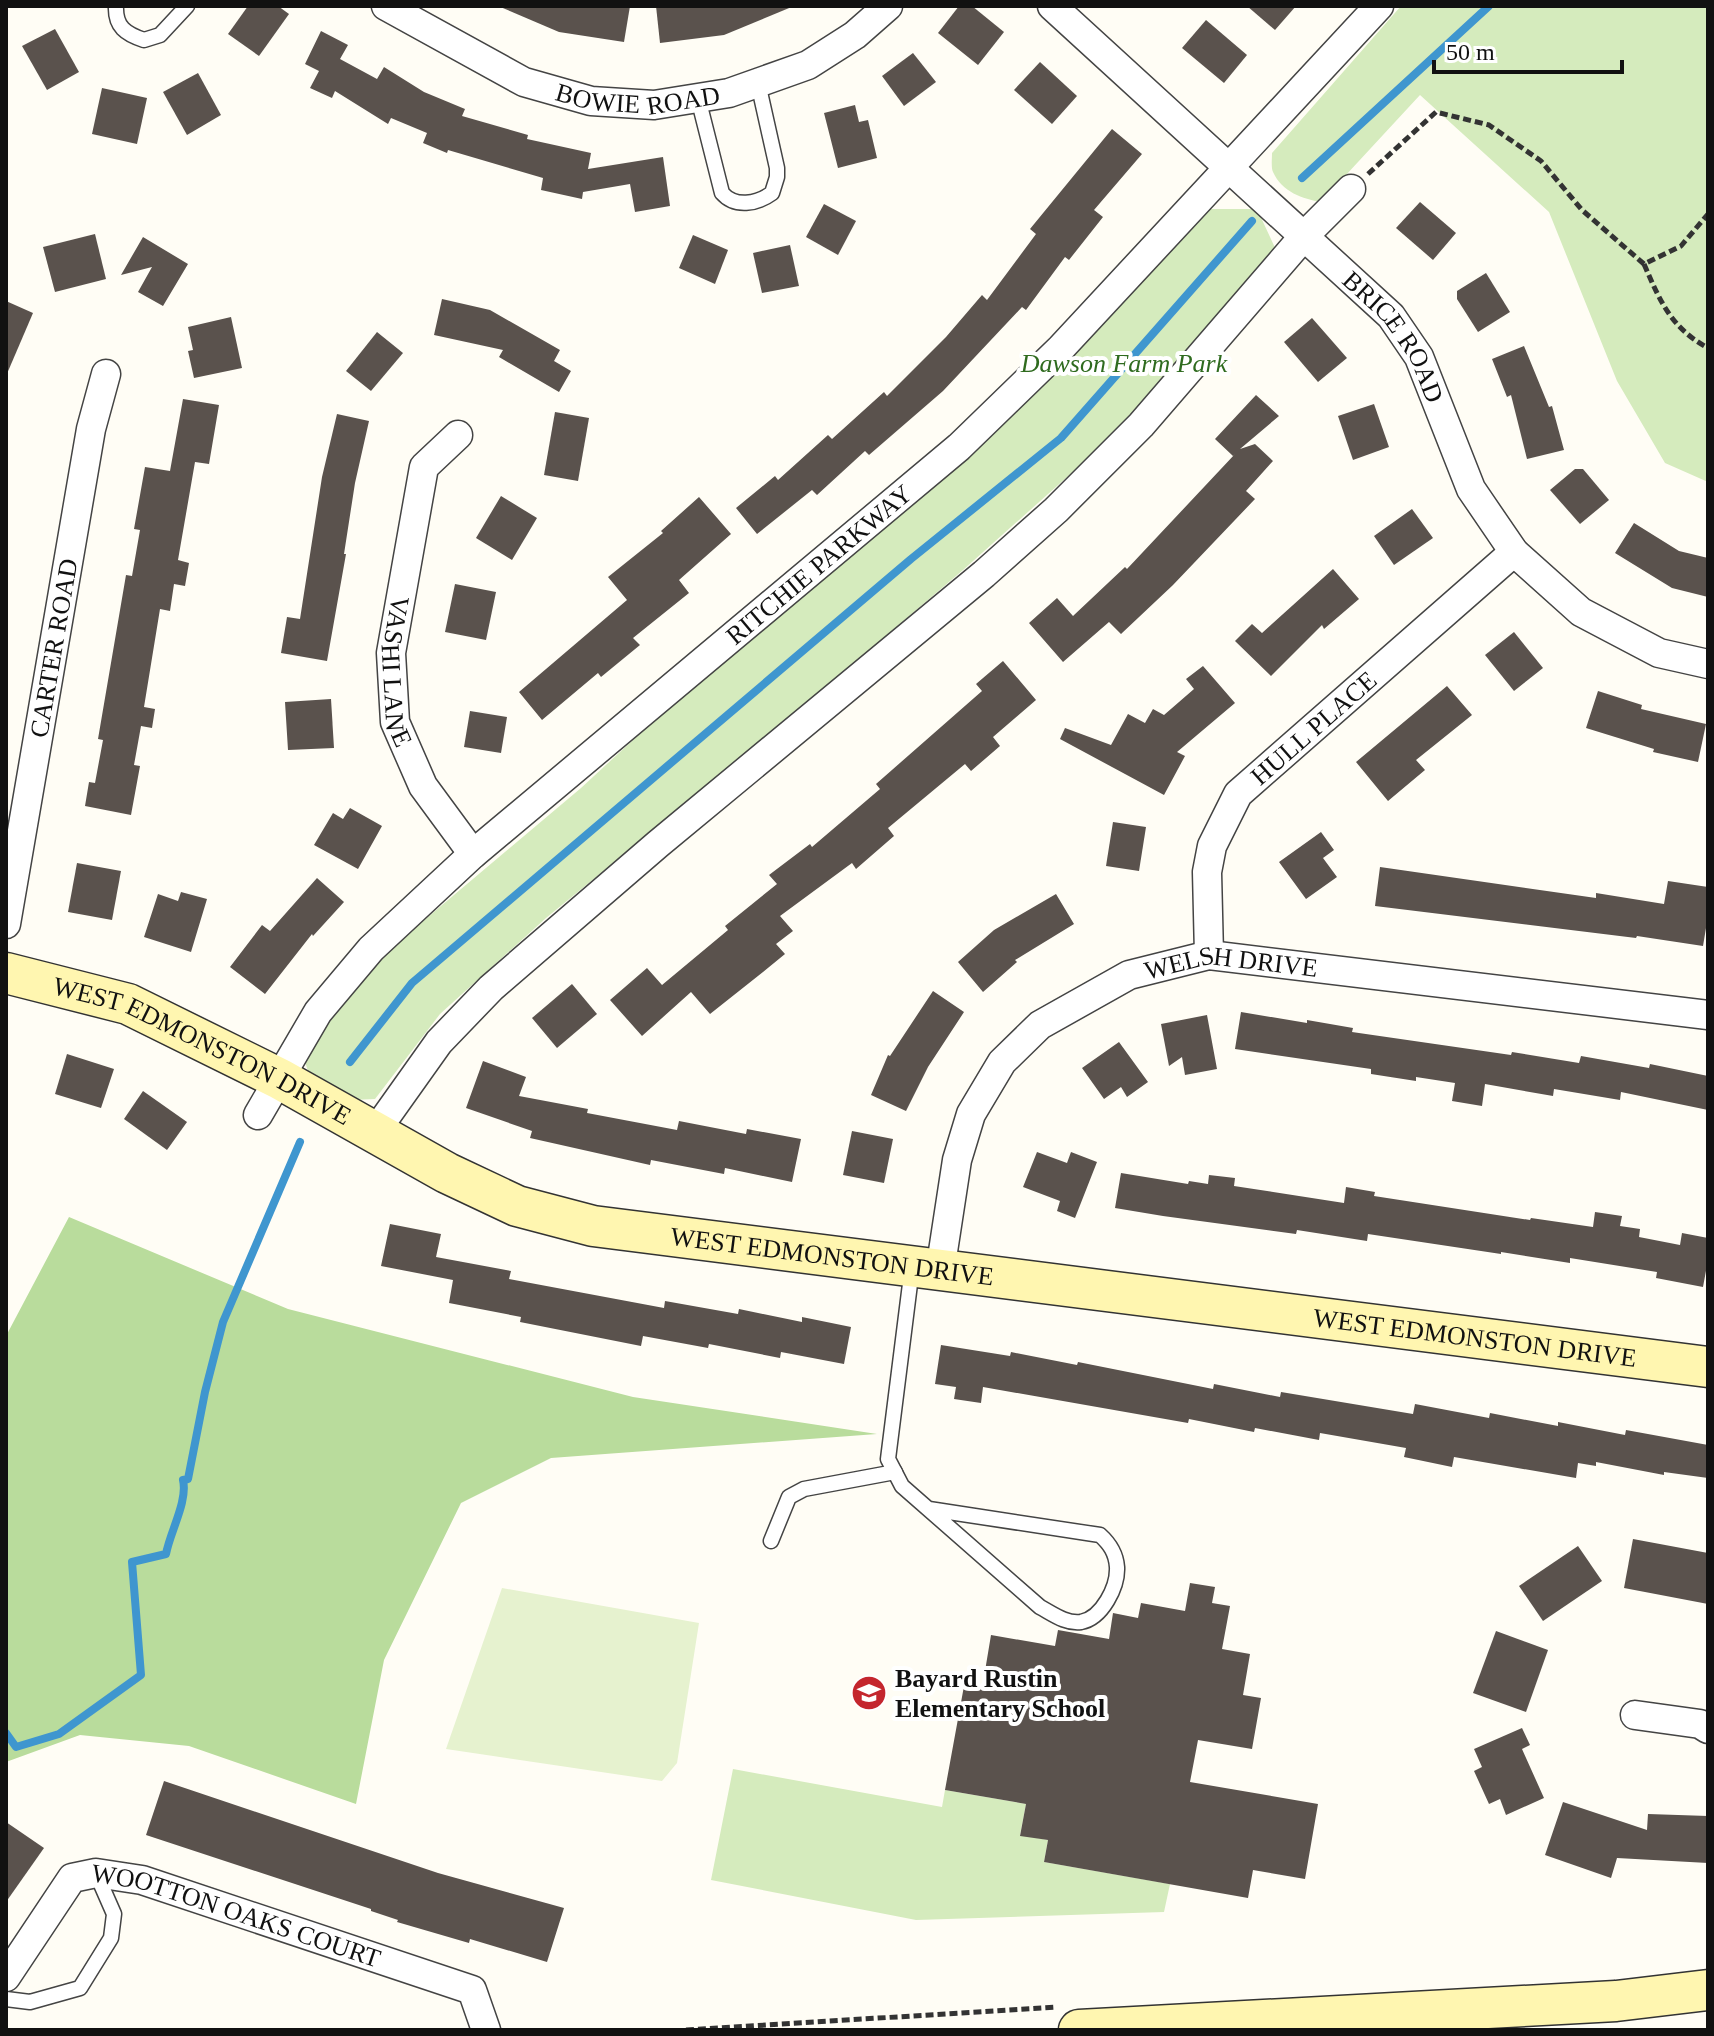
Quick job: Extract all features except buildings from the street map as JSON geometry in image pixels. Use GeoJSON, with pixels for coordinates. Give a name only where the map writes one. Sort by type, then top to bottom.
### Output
{"type":"FeatureCollection","features":[{"type":"Feature","properties":{"kind":"street","name":"BOWIE ROAD"},"geometry":{"type":"LineString","coordinates":[[386,6],[524,82],[591,101],[654,105],[729,93],[808,65],[855,35],[888,6]]}},
{"type":"Feature","properties":{"kind":"street","name":"BRICE ROAD"},"geometry":{"type":"LineString","coordinates":[[1052,6],[1391,316],[1419,357],[1471,489],[1514,552],[1581,612],[1659,653],[1708,664]]}},
{"type":"Feature","properties":{"kind":"street","name":"RITCHIE PARKWAY"},"geometry":{"type":"LineString","coordinates":[[258,1115],[318,1012],[371,949],[473,854],[959,447],[1061,348],[1379,6]]}},
{"type":"Feature","properties":{"kind":"street"},"geometry":{"type":"LineString","coordinates":[[375,1132],[439,1042],[491,988],[1056,510],[1141,425],[1305,235],[1351,189]]}},
{"type":"Feature","properties":{"kind":"street","name":"CARTER ROAD"},"geometry":{"type":"LineString","coordinates":[[6,924],[91,429],[106,374]]}},
{"type":"Feature","properties":{"kind":"street","name":"VASHI LANE"},"geometry":{"type":"LineString","coordinates":[[458,435],[424,467],[391,653],[395,722],[423,786],[473,854]]}},
{"type":"Feature","properties":{"kind":"street","name":"HULL PLACE"},"geometry":{"type":"LineString","coordinates":[[1209,955],[1207,872],[1212,846],[1238,794],[1514,552]]}},
{"type":"Feature","properties":{"kind":"street","name":"WELSH DRIVE"},"geometry":{"type":"LineString","coordinates":[[926,1269],[971,1114],[1002,1062],[1040,1025],[1129,975],[1209,955],[1708,1015]]}},
{"type":"Feature","properties":{"kind":"street","name":"WEST EDMONSTON DRIVE"},"geometry":{"type":"LineString","coordinates":[[6,973],[128,1004],[280,1079],[447,1173],[517,1206],[593,1226],[1708,1367]]}},
{"type":"Feature","properties":{"kind":"street"},"geometry":{"type":"LineString","coordinates":[[1635,1715],[1700,1724],[1708,1729]]}},
{"type":"Feature","properties":{"kind":"street","name":"WOOTTON OAKS COURT"},"geometry":{"type":"LineString","coordinates":[[6,1977],[72,1878],[96,1873],[142,1880],[472,1990],[486,2030]]}},
{"type":"Feature","properties":{"kind":"street"},"geometry":{"type":"LineString","coordinates":[[1079,2030],[1616,2001],[1708,1990]]}},
{"type":"Feature","properties":{"kind":"lane"},"geometry":{"type":"LineString","coordinates":[[116,6],[115,19],[126,34],[144,40],[160,35],[187,6]]}},
{"type":"Feature","properties":{"kind":"lane"},"geometry":{"type":"LineString","coordinates":[[698,98],[722,193],[734,202],[757,202],[772,193],[777,177],[758,83]]}},
{"type":"Feature","properties":{"kind":"lane"},"geometry":{"type":"LineString","coordinates":[[926,1269],[888,1459],[902,1486],[1040,1607],[1063,1620],[1081,1622],[1100,1613],[1112,1589],[1117,1569],[1112,1546],[1100,1535],[929,1509]]}},
{"type":"Feature","properties":{"kind":"lane"},"geometry":{"type":"LineString","coordinates":[[771,1541],[789,1497],[804,1489],[895,1472]]}},
{"type":"Feature","properties":{"kind":"lane"},"geometry":{"type":"LineString","coordinates":[[6,1999],[30,2002],[80,1988],[111,1938],[114,1914],[96,1873]]}},
{"type":"Feature","properties":{"kind":"path"},"geometry":{"type":"LineString","coordinates":[[1351,189],[1436,112],[1489,125],[1541,161],[1582,210],[1644,264],[1664,310],[1694,340],[1708,348]]}},
{"type":"Feature","properties":{"kind":"path"},"geometry":{"type":"LineString","coordinates":[[1644,264],[1681,246],[1708,214]]}},
{"type":"Feature","properties":{"kind":"green space"},"geometry":{"type":"Polygon","coordinates":[[[1401,6],[1708,6],[1708,482],[1665,463],[1617,381],[1549,212],[1420,95],[1321,202],[1294,193],[1277,179],[1272,170],[1272,153],[1401,6]]]}},
{"type":"Feature","properties":{"kind":"green space","name":"Dawson Farm Park"},"geometry":{"type":"Polygon","coordinates":[[[1208,209],[1257,209],[1277,252],[1151,402],[963,570],[777,729],[546,918],[440,1014],[375,1099],[351,1100],[309,1074],[305,1062],[308,1046],[384,954],[581,788],[1208,209]]]}},
{"type":"Feature","properties":{"kind":"green space"},"geometry":{"type":"Polygon","coordinates":[[[69,1217],[288,1309],[633,1397],[877,1434],[551,1458],[461,1503],[384,1660],[356,1804],[189,1746],[80,1735],[6,1762],[6,1336],[69,1217]]]}},
{"type":"Feature","properties":{"kind":"green space"},"geometry":{"type":"Polygon","coordinates":[[[502,1588],[699,1623],[677,1763],[662,1781],[446,1749],[502,1588]]]}},
{"type":"Feature","properties":{"kind":"green space"},"geometry":{"type":"Polygon","coordinates":[[[733,1769],[942,1807],[945,1790],[1026,1804],[1020,1835],[1048,1840],[1044,1862],[1170,1884],[1164,1912],[916,1920],[711,1880],[733,1769]]]}},
{"type":"Feature","properties":{"kind":"waterway"},"geometry":{"type":"LineString","coordinates":[[1302,178],[1489,6]]}},
{"type":"Feature","properties":{"kind":"waterway"},"geometry":{"type":"LineString","coordinates":[[350,1062],[412,983],[911,559],[1061,438],[1252,221]]}},
{"type":"Feature","properties":{"kind":"waterway"},"geometry":{"type":"LineString","coordinates":[[6,1733],[16,1747],[59,1734],[141,1675],[132,1562],[166,1554],[181,1507],[183,1480],[188,1479],[223,1322],[300,1142]]}},
{"type":"Feature","properties":{"kind":"place","name":"Bayard Rustin Elementary School"},"geometry":{"type":"Point","coordinates":[869,1693]}}]}
